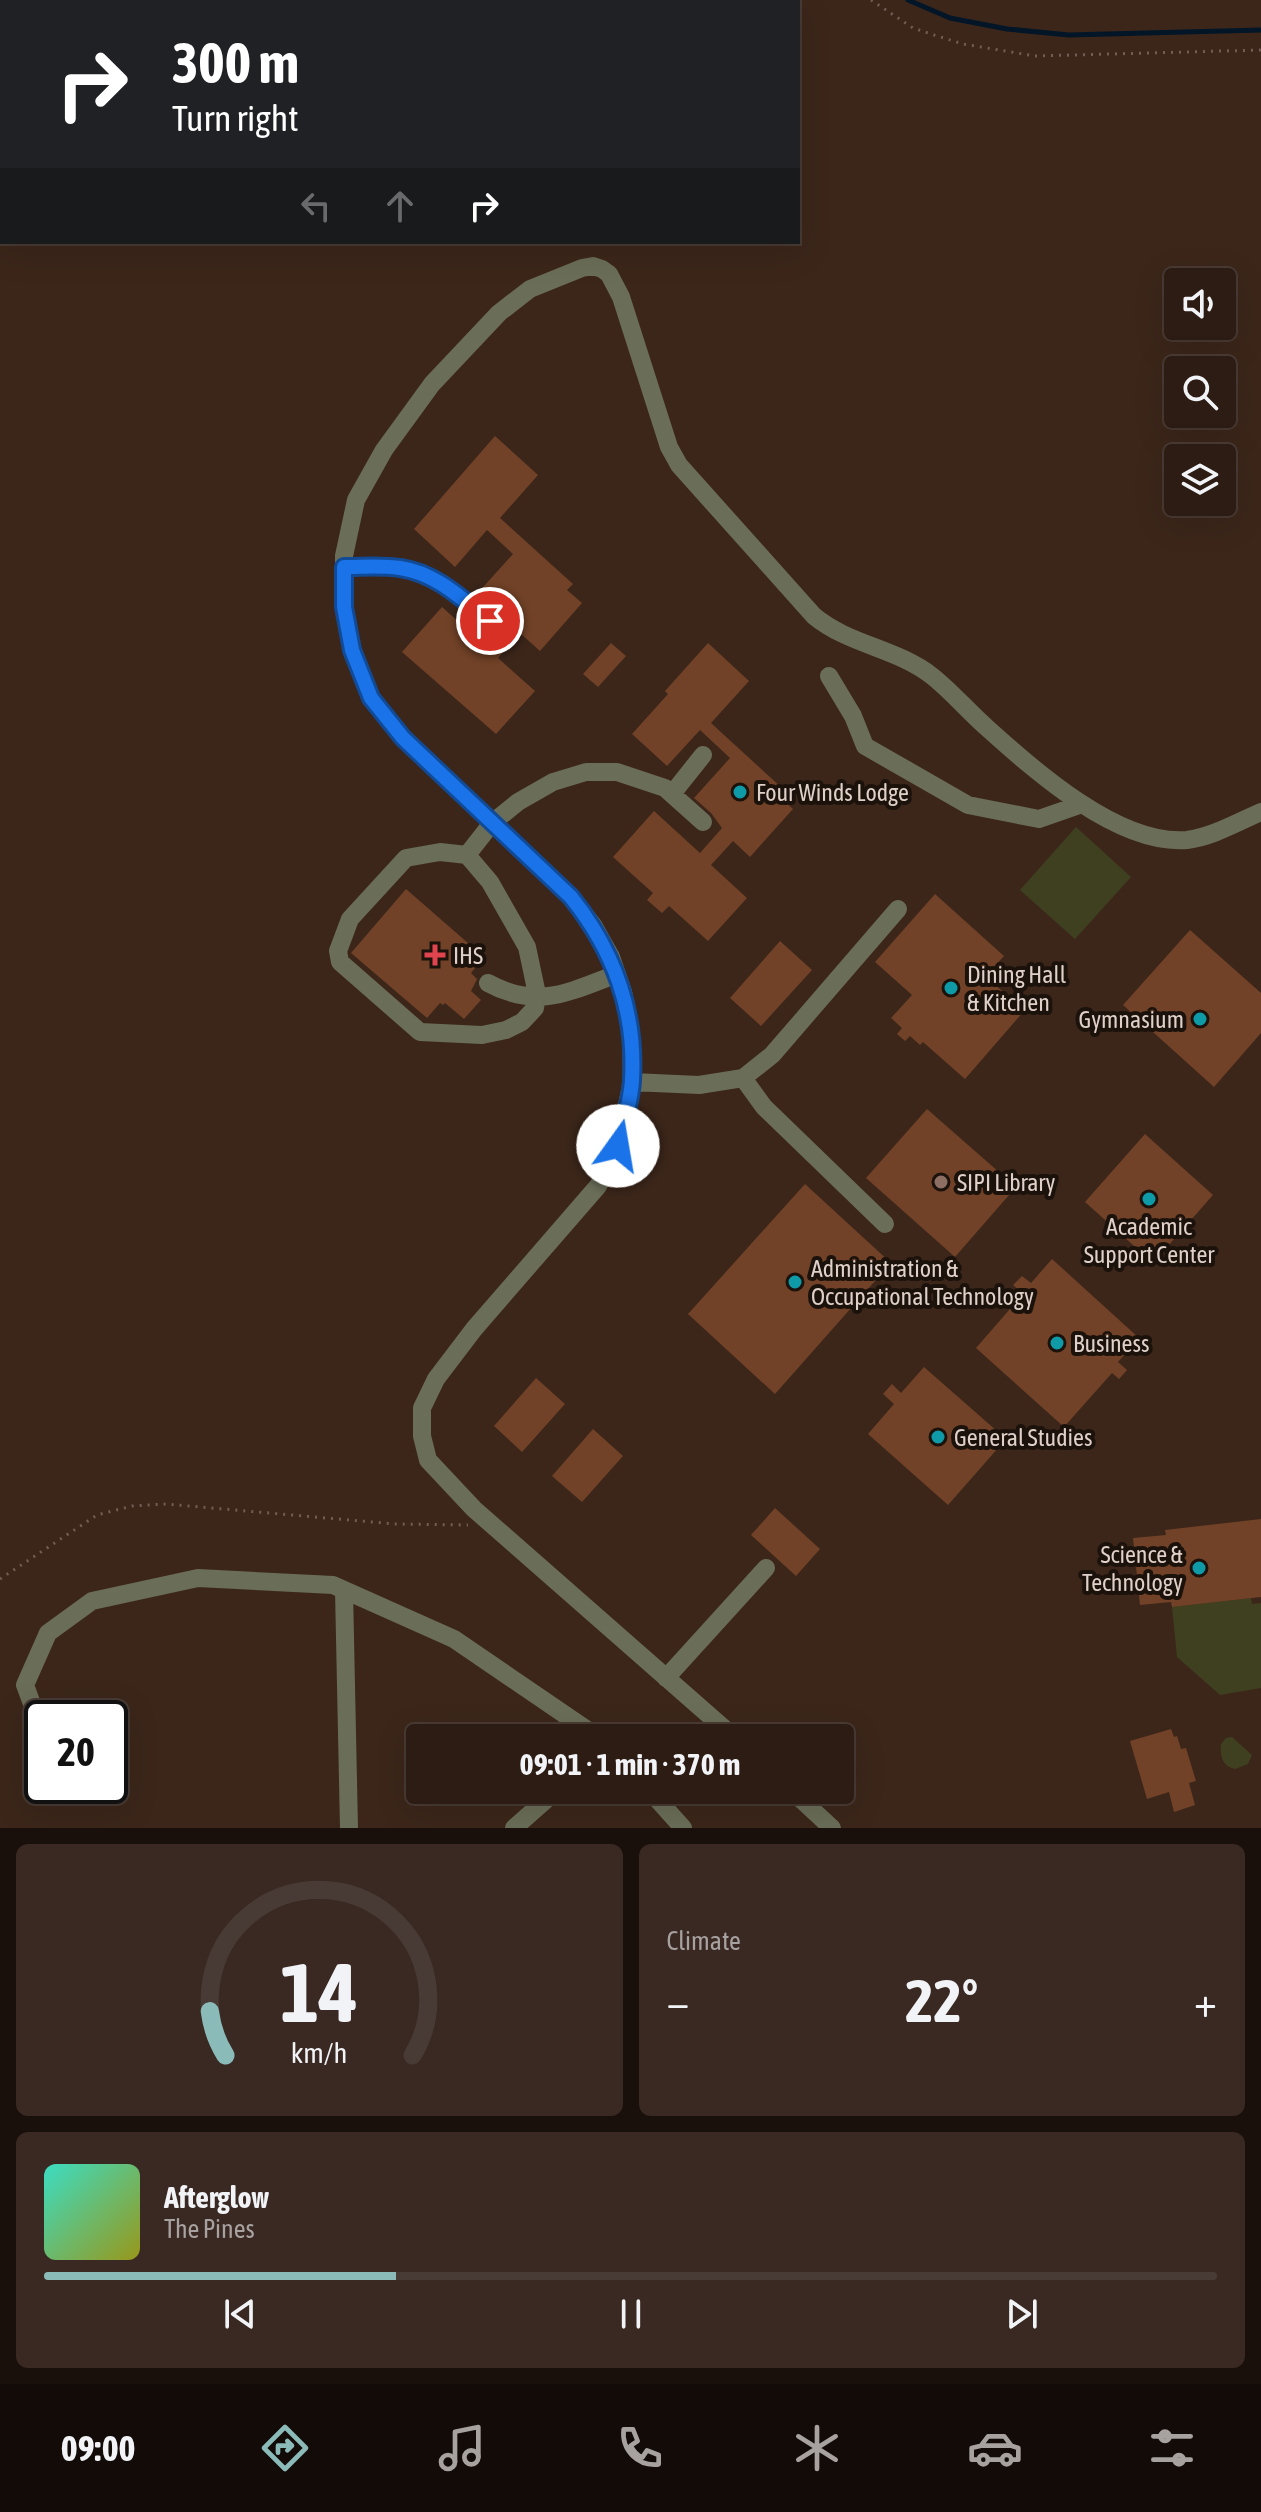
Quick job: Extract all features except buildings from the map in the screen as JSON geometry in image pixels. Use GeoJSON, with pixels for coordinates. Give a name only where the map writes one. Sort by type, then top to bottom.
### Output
{"type":"FeatureCollection","features":[{"type":"Feature","properties":{"kind":"street"},"geometry":{"type":"LineString","coordinates":[[719,1724],[492,1525],[428,1460],[422,1436],[422,1408],[436,1379],[474,1329],[598,1186],[618,1146],[632,1082],[631,1032],[617,974],[593,925],[571,897],[403,738],[371,698],[352,650],[346,622],[344,567],[356,500],[384,450],[432,384],[499,313],[530,289],[582,268],[593,266],[602,269],[609,274],[621,297],[669,447],[679,465],[831,630],[909,661],[930,674],[1016,753],[1082,804],[1121,828],[1151,837],[1186,840],[1212,833],[1261,812]]}},
{"type":"Feature","properties":{"kind":"street"},"geometry":{"type":"LineString","coordinates":[[344,567],[398,567],[418,572],[440,581],[490,621]]}},
{"type":"Feature","properties":{"kind":"street"},"geometry":{"type":"LineString","coordinates":[[829,676],[853,716],[865,746],[968,805],[1039,819],[1082,804]]}},
{"type":"Feature","properties":{"kind":"street"},"geometry":{"type":"LineString","coordinates":[[672,794],[703,755]]}},
{"type":"Feature","properties":{"kind":"street"},"geometry":{"type":"LineString","coordinates":[[467,855],[492,823],[518,802],[553,782],[586,772],[617,772],[665,788],[703,822]]}},
{"type":"Feature","properties":{"kind":"street"},"geometry":{"type":"LineString","coordinates":[[440,852],[467,855],[490,882],[527,947],[533,967],[535,1008],[506,1030],[482,1035],[420,1032],[340,962],[338,951],[350,919],[406,858],[440,852]]}},
{"type":"Feature","properties":{"kind":"street"},"geometry":{"type":"LineString","coordinates":[[632,1082],[699,1085],[743,1078],[772,1055],[898,909]]}},
{"type":"Feature","properties":{"kind":"street"},"geometry":{"type":"LineString","coordinates":[[488,983],[502,991],[536,999],[555,997],[617,974]]}},
{"type":"Feature","properties":{"kind":"street"},"geometry":{"type":"LineString","coordinates":[[743,1078],[764,1107],[885,1224]]}},
{"type":"Feature","properties":{"kind":"street"},"geometry":{"type":"LineString","coordinates":[[666,1678],[766,1568]]}},
{"type":"Feature","properties":{"kind":"street"},"geometry":{"type":"LineString","coordinates":[[31,1700],[25,1685],[48,1633],[92,1601],[198,1578],[333,1585],[454,1639],[578,1724]]}},
{"type":"Feature","properties":{"kind":"street"},"geometry":{"type":"LineString","coordinates":[[344,1590],[349,1828]]}},
{"type":"Feature","properties":{"kind":"street"},"geometry":{"type":"LineString","coordinates":[[514,1828],[541,1804]]}},
{"type":"Feature","properties":{"kind":"street"},"geometry":{"type":"LineString","coordinates":[[662,1804],[683,1828]]}},
{"type":"Feature","properties":{"kind":"street"},"geometry":{"type":"LineString","coordinates":[[806,1804],[832,1828]]}},
{"type":"Feature","properties":{"kind":"path"},"geometry":{"type":"LineString","coordinates":[[871,0],[913,28],[963,44],[1035,56],[1261,50]]}},
{"type":"Feature","properties":{"kind":"path"},"geometry":{"type":"LineString","coordinates":[[0,1579],[97,1515],[132,1506],[166,1504],[395,1524],[492,1525]]}},
{"type":"Feature","properties":{"kind":"green space"},"geometry":{"type":"Polygon","coordinates":[[[1076,827],[1131,877],[1075,939],[1020,890],[1076,827]]]}},
{"type":"Feature","properties":{"kind":"green space"},"geometry":{"type":"Polygon","coordinates":[[[1251,1598],[1252,1604],[1261,1603],[1261,1688],[1220,1695],[1177,1657],[1172,1607],[1251,1598]]]}},
{"type":"Feature","properties":{"kind":"green space"},"geometry":{"type":"Polygon","coordinates":[[[1232,1737],[1252,1755],[1248,1764],[1235,1769],[1225,1763],[1221,1753],[1221,1744],[1232,1737]]]}},
{"type":"Feature","properties":{"kind":"waterway"},"geometry":{"type":"LineString","coordinates":[[908,0],[950,18],[1007,29],[1069,35],[1261,30]]}},
{"type":"Feature","properties":{"kind":"place","name":"Four Winds Lodge"},"geometry":{"type":"Point","coordinates":[740,792]}},
{"type":"Feature","properties":{"kind":"place","name":"IHS"},"geometry":{"type":"Point","coordinates":[435,955]}},
{"type":"Feature","properties":{"kind":"place","name":"Dining Hall & Kitchen"},"geometry":{"type":"Point","coordinates":[951,988]}},
{"type":"Feature","properties":{"kind":"place","name":"Gymnasium"},"geometry":{"type":"Point","coordinates":[1200,1019]}},
{"type":"Feature","properties":{"kind":"place","name":"SIPI Library"},"geometry":{"type":"Point","coordinates":[941,1182]}},
{"type":"Feature","properties":{"kind":"place","name":"Academic Support Center"},"geometry":{"type":"Point","coordinates":[1149,1199]}},
{"type":"Feature","properties":{"kind":"place","name":"Administration & Occupational Technology"},"geometry":{"type":"Point","coordinates":[795,1282]}},
{"type":"Feature","properties":{"kind":"place","name":"Business"},"geometry":{"type":"Point","coordinates":[1057,1343]}},
{"type":"Feature","properties":{"kind":"place","name":"General Studies"},"geometry":{"type":"Point","coordinates":[938,1437]}},
{"type":"Feature","properties":{"kind":"place","name":"Science & Technology"},"geometry":{"type":"Point","coordinates":[1199,1568]}},
{"type":"Feature","properties":{"kind":"route"},"geometry":{"type":"LineString","coordinates":[[490,621],[440,581],[418,572],[398,567],[344,567],[344,607],[352,650],[371,698],[403,738],[571,897],[593,925],[611,957],[623,992],[631,1032],[632,1082],[618,1146]]}}]}
